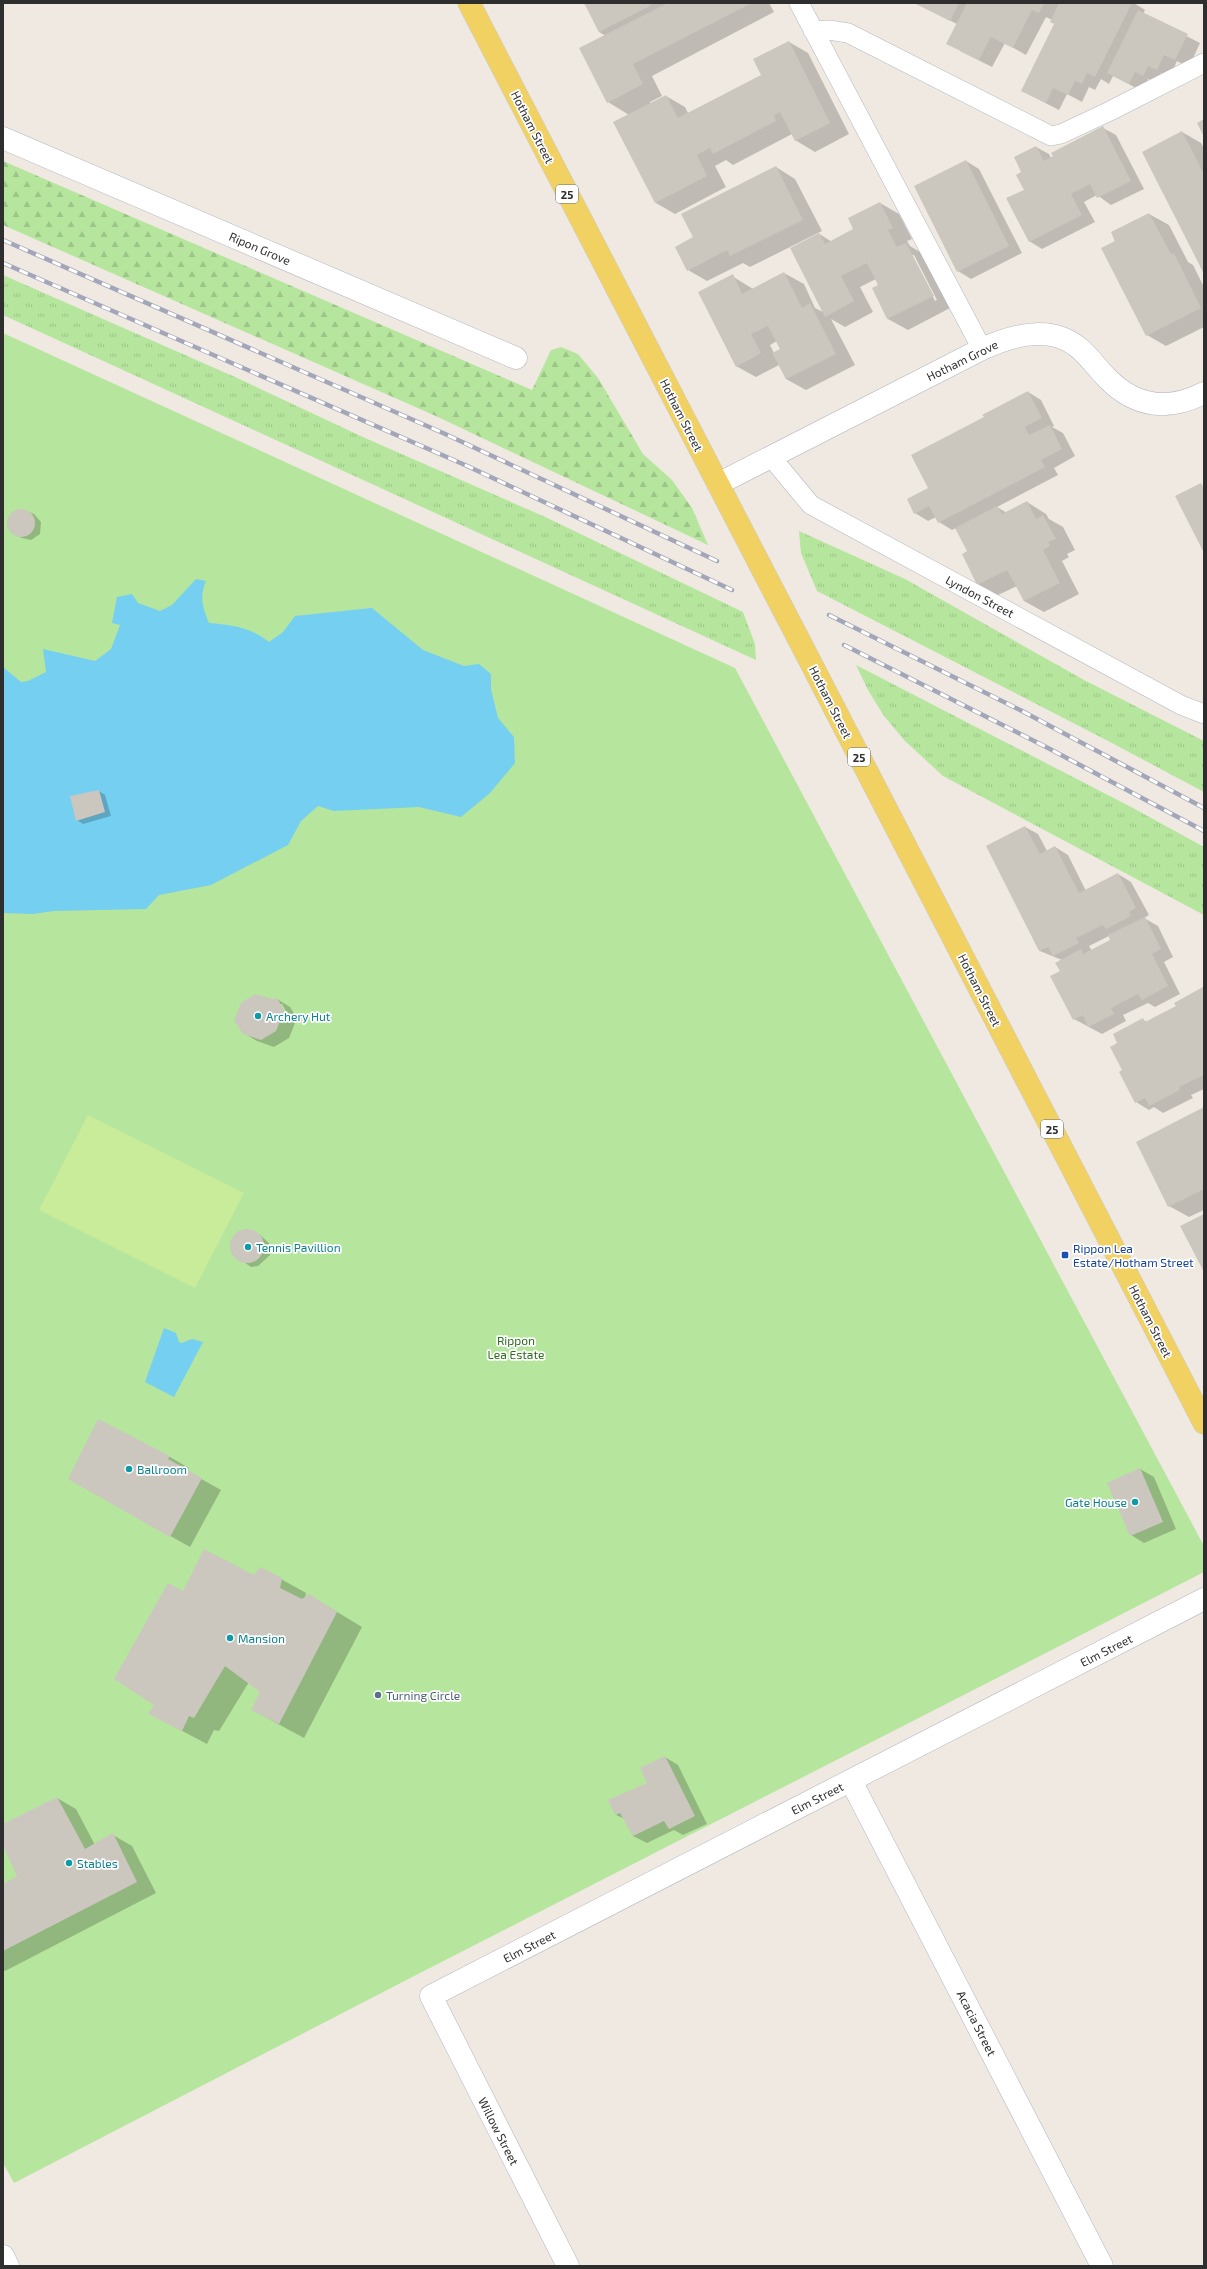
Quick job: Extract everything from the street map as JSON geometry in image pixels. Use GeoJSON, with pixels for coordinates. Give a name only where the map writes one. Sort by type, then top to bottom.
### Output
{"type":"FeatureCollection","features":[{"type":"Feature","properties":{"kind":"main road","name":"Hotham Street"},"geometry":{"type":"LineString","coordinates":[[469,3],[1204,1423]]}},
{"type":"Feature","properties":{"kind":"street","name":"Ripon Grove"},"geometry":{"type":"LineString","coordinates":[[3,138],[516,358]]}},
{"type":"Feature","properties":{"kind":"street","name":"Hotham Grove"},"geometry":{"type":"LineString","coordinates":[[718,484],[982,349],[1005,339],[1023,335],[1050,335],[1075,344],[1088,355],[1111,382],[1128,394],[1141,400],[1155,404],[1172,405],[1190,400],[1204,393]]}},
{"type":"Feature","properties":{"kind":"street","name":"Elm Street"},"geometry":{"type":"LineString","coordinates":[[431,1996],[1204,1599]]}},
{"type":"Feature","properties":{"kind":"street","name":"Acacia Street"},"geometry":{"type":"LineString","coordinates":[[851,1781],[1102,2266]]}},
{"type":"Feature","properties":{"kind":"street","name":"Willow Street"},"geometry":{"type":"LineString","coordinates":[[431,1996],[568,2266]]}},
{"type":"Feature","properties":{"kind":"street"},"geometry":{"type":"LineString","coordinates":[[3,2256],[8,2266]]}},
{"type":"Feature","properties":{"kind":"lane"},"geometry":{"type":"LineString","coordinates":[[799,3],[982,349]]}},
{"type":"Feature","properties":{"kind":"lane"},"geometry":{"type":"LineString","coordinates":[[813,31],[828,30],[848,33],[1051,136],[1061,134],[1110,111],[1204,63]]}},
{"type":"Feature","properties":{"kind":"lane","name":"Lyndon Street"},"geometry":{"type":"LineString","coordinates":[[771,458],[811,505],[1181,705],[1204,714]]}},
{"type":"Feature","properties":{"kind":"green space"},"geometry":{"type":"Polygon","coordinates":[[[3,161],[532,390],[551,350],[561,347],[578,354],[598,378],[643,454],[672,480],[692,508],[708,545],[438,417],[3,225],[3,161]]]}},
{"type":"Feature","properties":{"kind":"green space"},"geometry":{"type":"Polygon","coordinates":[[[3,275],[235,377],[365,438],[543,516],[743,612],[755,644],[756,660],[3,315],[3,275]]]}},
{"type":"Feature","properties":{"kind":"green space","name":"Rippon Lea Estate"},"geometry":{"type":"Polygon","coordinates":[[[3,333],[735,668],[1204,1546],[1204,1572],[418,1974],[14,2183],[3,2163],[3,333]]]}},
{"type":"Feature","properties":{"kind":"green space"},"geometry":{"type":"Polygon","coordinates":[[[799,531],[905,579],[1084,680],[1204,741],[1204,792],[817,591],[801,553],[799,531]]]}},
{"type":"Feature","properties":{"kind":"green space"},"geometry":{"type":"Polygon","coordinates":[[[856,665],[1133,808],[1204,847],[1204,915],[943,776],[905,741],[884,716],[868,690],[856,665]]]}},
{"type":"Feature","properties":{"kind":"green space"},"geometry":{"type":"Polygon","coordinates":[[[88,1115],[244,1193],[195,1288],[39,1210],[88,1115]]]}},
{"type":"Feature","properties":{"kind":"water"},"geometry":{"type":"Polygon","coordinates":[[[196,579],[206,581],[202,597],[209,623],[233,626],[248,630],[269,642],[283,632],[295,616],[372,608],[423,650],[464,666],[479,664],[491,674],[491,689],[498,718],[514,737],[515,763],[490,793],[461,817],[419,807],[334,811],[318,806],[301,821],[288,845],[211,885],[159,895],[146,909],[54,911],[33,914],[3,913],[3,667],[21,682],[28,681],[46,672],[43,649],[95,661],[111,649],[120,625],[112,623],[117,597],[132,594],[138,603],[160,611],[172,605],[196,579]]]}},
{"type":"Feature","properties":{"kind":"water"},"geometry":{"type":"Polygon","coordinates":[[[164,1328],[176,1333],[179,1342],[182,1343],[192,1339],[203,1342],[174,1397],[145,1382],[164,1328]]]}},
{"type":"Feature","properties":{"kind":"building"},"geometry":{"type":"Polygon","coordinates":[[[584,3],[649,3],[650,6],[599,32],[584,3]]]}},
{"type":"Feature","properties":{"kind":"building"},"geometry":{"type":"Polygon","coordinates":[[[668,3],[752,3],[633,64],[643,84],[607,103],[579,48],[668,3]]]}},
{"type":"Feature","properties":{"kind":"building"},"geometry":{"type":"Polygon","coordinates":[[[914,3],[959,3],[950,21],[914,3]]]}},
{"type":"Feature","properties":{"kind":"building"},"geometry":{"type":"Polygon","coordinates":[[[967,3],[1044,3],[1039,13],[1032,10],[1013,48],[991,37],[979,60],[946,44],[967,3]]]}},
{"type":"Feature","properties":{"kind":"building"},"geometry":{"type":"Polygon","coordinates":[[[1059,3],[1132,3],[1095,77],[1087,73],[1082,84],[1075,81],[1068,95],[1053,88],[1046,103],[1021,91],[1054,24],[1050,22],[1059,3]]]}},
{"type":"Feature","properties":{"kind":"building"},"geometry":{"type":"Polygon","coordinates":[[[1138,10],[1188,34],[1175,60],[1164,55],[1157,70],[1148,66],[1143,76],[1135,72],[1129,84],[1107,73],[1138,10]]]}},
{"type":"Feature","properties":{"kind":"building"},"geometry":{"type":"Polygon","coordinates":[[[789,41],[830,123],[795,141],[780,112],[774,115],[776,121],[713,154],[710,148],[697,155],[707,176],[655,203],[613,122],[666,95],[678,118],[761,75],[753,59],[789,41]]]}},
{"type":"Feature","properties":{"kind":"building"},"geometry":{"type":"Polygon","coordinates":[[[1204,119],[1204,137],[1197,123],[1204,119]]]}},
{"type":"Feature","properties":{"kind":"building"},"geometry":{"type":"Polygon","coordinates":[[[1103,126],[1131,181],[1097,198],[1090,184],[1071,194],[1082,215],[1029,242],[1006,198],[1024,190],[1016,175],[1021,172],[1014,157],[1036,146],[1044,161],[1053,156],[1051,153],[1103,126]]]}},
{"type":"Feature","properties":{"kind":"building"},"geometry":{"type":"Polygon","coordinates":[[[1182,131],[1204,174],[1204,274],[1142,152],[1182,131]]]}},
{"type":"Feature","properties":{"kind":"building"},"geometry":{"type":"Polygon","coordinates":[[[966,160],[1009,246],[957,272],[914,186],[966,160]]]}},
{"type":"Feature","properties":{"kind":"building"},"geometry":{"type":"Polygon","coordinates":[[[776,166],[803,220],[730,256],[727,250],[687,271],[675,247],[693,237],[681,214],[776,166]]]}},
{"type":"Feature","properties":{"kind":"building"},"geometry":{"type":"Polygon","coordinates":[[[880,202],[893,228],[888,230],[897,247],[906,243],[934,296],[887,319],[872,288],[878,285],[867,263],[841,276],[854,301],[825,317],[790,248],[819,233],[825,244],[853,229],[848,218],[880,202]]]}},
{"type":"Feature","properties":{"kind":"building"},"geometry":{"type":"Polygon","coordinates":[[[1149,213],[1171,254],[1174,253],[1201,308],[1146,336],[1101,248],[1115,241],[1111,232],[1149,213]]]}},
{"type":"Feature","properties":{"kind":"building"},"geometry":{"type":"Polygon","coordinates":[[[784,272],[802,308],[810,303],[836,354],[786,379],[772,353],[780,349],[768,326],[751,334],[761,353],[736,367],[698,292],[733,274],[742,294],[784,272]]]}},
{"type":"Feature","properties":{"kind":"building"},"geometry":{"type":"Polygon","coordinates":[[[1028,391],[1042,418],[1025,427],[1029,435],[1050,425],[1062,449],[1041,460],[1045,467],[938,523],[929,506],[914,514],[907,499],[928,488],[911,455],[984,417],[982,415],[1028,391]]]}},
{"type":"Feature","properties":{"kind":"building"},"geometry":{"type":"Polygon","coordinates":[[[1201,483],[1204,488],[1204,553],[1175,496],[1201,483]]]}},
{"type":"Feature","properties":{"kind":"building"},"geometry":{"type":"Polygon","coordinates":[[[1027,501],[1036,519],[1043,515],[1056,539],[1048,542],[1050,546],[1043,550],[1060,583],[1024,601],[1007,570],[977,585],[962,554],[967,551],[955,528],[997,506],[1002,514],[1027,501]]]}},
{"type":"Feature","properties":{"kind":"building"},"geometry":{"type":"Polygon","coordinates":[[[21,509],[27,510],[31,513],[34,517],[34,529],[31,533],[27,536],[21,537],[15,536],[11,533],[8,529],[7,523],[8,517],[11,513],[15,510],[21,509]]]}},
{"type":"Feature","properties":{"kind":"building"},"geometry":{"type":"Polygon","coordinates":[[[99,790],[105,812],[76,821],[70,796],[99,790]]]}},
{"type":"Feature","properties":{"kind":"building"},"geometry":{"type":"Polygon","coordinates":[[[1025,826],[1040,854],[1055,846],[1079,893],[1118,873],[1136,908],[1129,912],[1131,916],[1106,929],[1103,925],[1076,938],[1079,943],[1053,956],[1048,947],[1039,951],[986,846],[1025,826]]]}},
{"type":"Feature","properties":{"kind":"building"},"geometry":{"type":"Polygon","coordinates":[[[1145,917],[1161,949],[1152,954],[1168,986],[1142,1000],[1138,994],[1111,1008],[1114,1014],[1088,1027],[1083,1015],[1073,1020],[1050,976],[1060,971],[1055,963],[1081,949],[1083,954],[1110,940],[1108,935],[1145,917]]]}},
{"type":"Feature","properties":{"kind":"building"},"geometry":{"type":"Polygon","coordinates":[[[1203,987],[1204,1075],[1179,1087],[1180,1090],[1149,1106],[1145,1098],[1135,1103],[1119,1072],[1122,1070],[1110,1047],[1117,1043],[1113,1034],[1143,1018],[1145,1022],[1176,1006],[1174,1003],[1203,987]]]}},
{"type":"Feature","properties":{"kind":"building","name":"Archery Hut"},"geometry":{"type":"Polygon","coordinates":[[[255,994],[273,999],[277,998],[284,1010],[276,1031],[261,1040],[243,1034],[234,1020],[241,1003],[255,994]]]}},
{"type":"Feature","properties":{"kind":"building"},"geometry":{"type":"Polygon","coordinates":[[[1204,1107],[1204,1189],[1168,1207],[1136,1142],[1204,1107]]]}},
{"type":"Feature","properties":{"kind":"building"},"geometry":{"type":"Polygon","coordinates":[[[1204,1214],[1204,1272],[1180,1226],[1204,1214]]]}},
{"type":"Feature","properties":{"kind":"building","name":"Tennis Pavillion"},"geometry":{"type":"Polygon","coordinates":[[[250,1229],[259,1234],[263,1239],[263,1253],[259,1258],[254,1262],[244,1263],[240,1262],[231,1253],[230,1243],[231,1239],[240,1230],[250,1229]]]}},
{"type":"Feature","properties":{"kind":"building","name":"Ballroom"},"geometry":{"type":"Polygon","coordinates":[[[98,1419],[170,1456],[168,1459],[202,1478],[170,1537],[68,1479],[98,1419]]]}},
{"type":"Feature","properties":{"kind":"building","name":"Gate House"},"geometry":{"type":"Polygon","coordinates":[[[1140,1468],[1163,1522],[1130,1536],[1107,1483],[1140,1468]]]}},
{"type":"Feature","properties":{"kind":"building","name":"Mansion"},"geometry":{"type":"Polygon","coordinates":[[[204,1549],[254,1575],[260,1567],[282,1578],[280,1588],[302,1599],[309,1594],[337,1612],[279,1724],[251,1710],[260,1692],[225,1666],[194,1718],[189,1716],[182,1731],[148,1714],[154,1705],[114,1679],[168,1583],[183,1591],[204,1549]]]}},
{"type":"Feature","properties":{"kind":"building"},"geometry":{"type":"Polygon","coordinates":[[[665,1756],[695,1816],[669,1829],[664,1821],[633,1836],[620,1813],[615,1815],[608,1800],[647,1783],[640,1768],[665,1756]]]}},
{"type":"Feature","properties":{"kind":"building","name":"Stables"},"geometry":{"type":"Polygon","coordinates":[[[57,1797],[85,1849],[113,1833],[137,1882],[3,1951],[3,1884],[17,1876],[3,1846],[3,1824],[57,1797]]]}},
{"type":"Feature","properties":{"kind":"railway"},"geometry":{"type":"LineString","coordinates":[[3,240],[443,433],[717,561]]}},
{"type":"Feature","properties":{"kind":"railway"},"geometry":{"type":"LineString","coordinates":[[3,263],[465,465],[732,590]]}},
{"type":"Feature","properties":{"kind":"railway"},"geometry":{"type":"LineString","coordinates":[[829,615],[1022,711],[1204,808]]}},
{"type":"Feature","properties":{"kind":"railway"},"geometry":{"type":"LineString","coordinates":[[844,645],[1048,748],[1204,831]]}},
{"type":"Feature","properties":{"kind":"place","name":"Archery Hut"},"geometry":{"type":"Point","coordinates":[258,1016]}},
{"type":"Feature","properties":{"kind":"place","name":"Tennis Pavillion"},"geometry":{"type":"Point","coordinates":[248,1247]}},
{"type":"Feature","properties":{"kind":"place","name":"Rippon Lea Estate/Hotham Street"},"geometry":{"type":"Point","coordinates":[1065,1255]}},
{"type":"Feature","properties":{"kind":"place","name":"Ballroom"},"geometry":{"type":"Point","coordinates":[129,1469]}},
{"type":"Feature","properties":{"kind":"place","name":"Gate House"},"geometry":{"type":"Point","coordinates":[1135,1502]}},
{"type":"Feature","properties":{"kind":"place","name":"Mansion"},"geometry":{"type":"Point","coordinates":[230,1638]}},
{"type":"Feature","properties":{"kind":"place","name":"Turning Circle"},"geometry":{"type":"Point","coordinates":[378,1695]}},
{"type":"Feature","properties":{"kind":"place","name":"Stables"},"geometry":{"type":"Point","coordinates":[69,1863]}}]}
